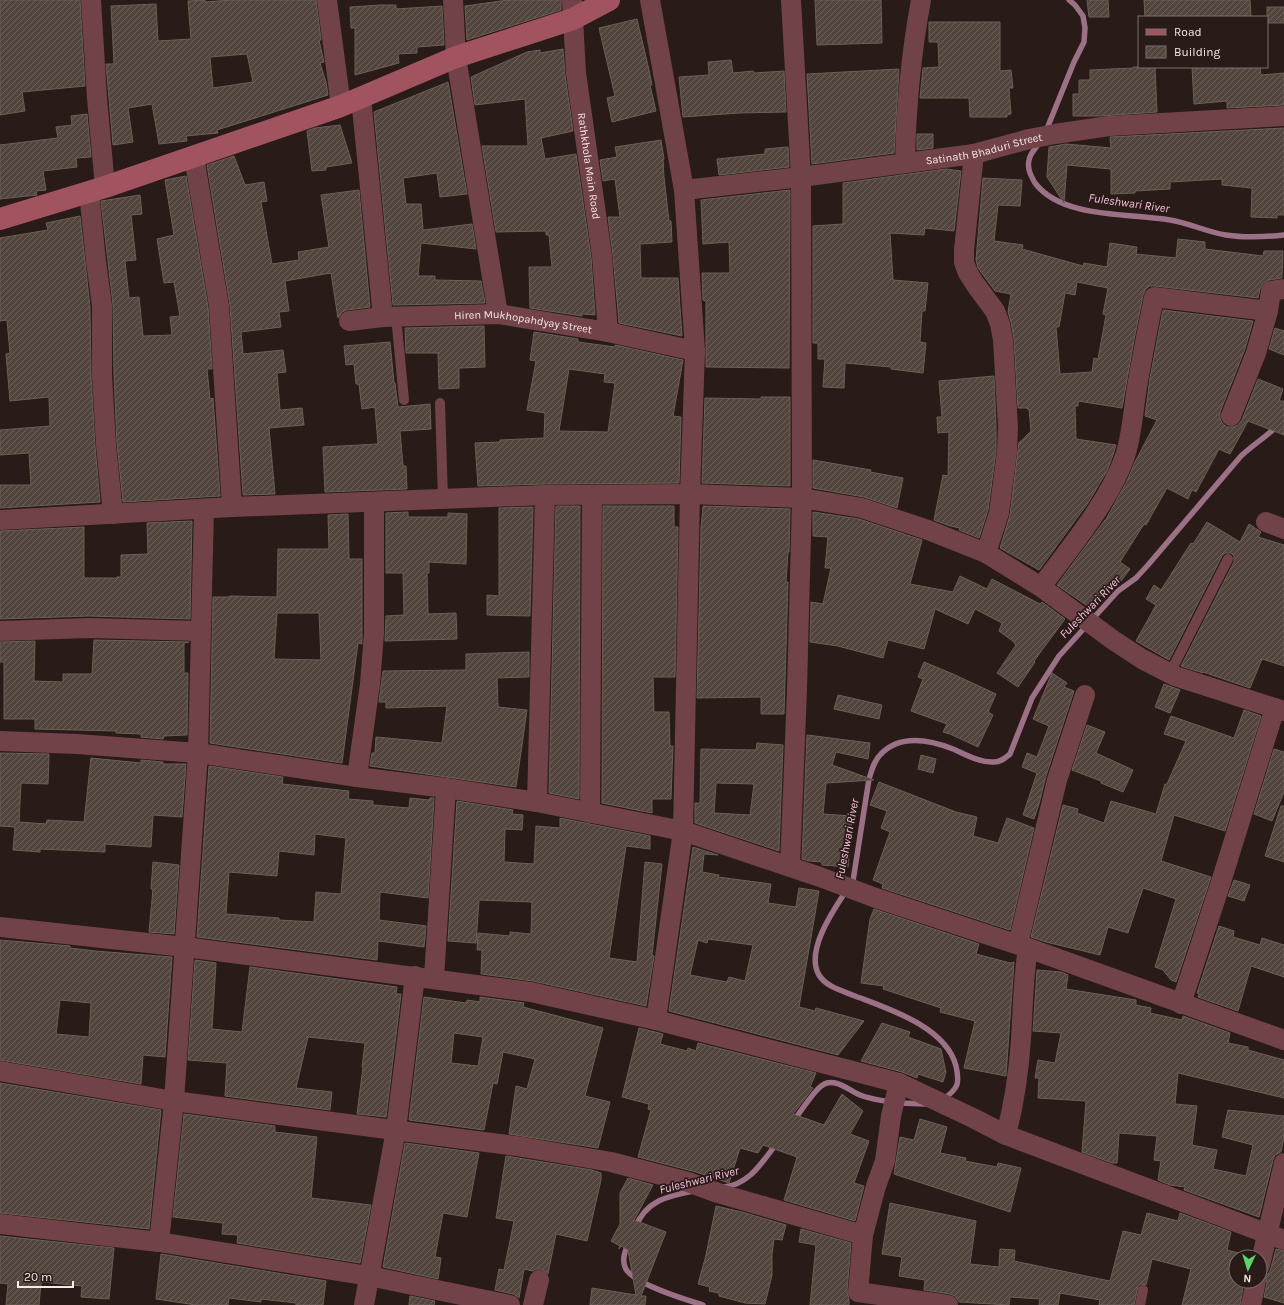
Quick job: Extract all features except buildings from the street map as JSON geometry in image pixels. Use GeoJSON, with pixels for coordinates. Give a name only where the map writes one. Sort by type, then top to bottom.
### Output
{"type":"FeatureCollection","features":[{"type":"Feature","properties":{"kind":"street"},"geometry":{"type":"LineString","coordinates":[[91,0],[97,98],[96,261],[102,306],[102,375],[106,445],[113,514]]}},
{"type":"Feature","properties":{"kind":"street"},"geometry":{"type":"LineString","coordinates":[[327,0],[351,102],[390,316]]}},
{"type":"Feature","properties":{"kind":"street"},"geometry":{"type":"LineString","coordinates":[[453,0],[456,57],[498,314]]}},
{"type":"Feature","properties":{"kind":"street"},"geometry":{"type":"LineString","coordinates":[[0,219],[194,157],[351,102],[573,9],[609,0]]}},
{"type":"Feature","properties":{"kind":"street"},"geometry":{"type":"LineString","coordinates":[[650,0],[684,190],[695,351],[690,494],[683,831],[656,1020]]}},
{"type":"Feature","properties":{"kind":"street"},"geometry":{"type":"LineString","coordinates":[[790,867],[797,689],[802,498],[801,177],[791,0]]}},
{"type":"Feature","properties":{"kind":"street"},"geometry":{"type":"LineString","coordinates":[[905,163],[906,118],[921,0]]}},
{"type":"Feature","properties":{"kind":"street","name":"Rathkhola Main Road"},"geometry":{"type":"LineString","coordinates":[[573,9],[576,73],[602,256],[608,332]]}},
{"type":"Feature","properties":{"kind":"street","name":"Satinath Bhaduri Street"},"geometry":{"type":"LineString","coordinates":[[684,190],[801,177],[974,154],[1030,139],[1109,126],[1284,116]]}},
{"type":"Feature","properties":{"kind":"street"},"geometry":{"type":"LineString","coordinates":[[974,154],[964,262],[975,284],[995,311],[1000,324],[1008,427],[1002,496],[999,513],[986,553]]}},
{"type":"Feature","properties":{"kind":"street"},"geometry":{"type":"LineString","coordinates":[[194,157],[219,306],[232,507]]}},
{"type":"Feature","properties":{"kind":"street"},"geometry":{"type":"LineString","coordinates":[[1231,416],[1256,353],[1272,291],[1284,290]]}},
{"type":"Feature","properties":{"kind":"street"},"geometry":{"type":"LineString","coordinates":[[1041,587],[1089,521],[1114,482],[1124,458],[1142,354],[1154,297],[1268,311]]}},
{"type":"Feature","properties":{"kind":"street","name":"Hiren Mukhopahdyay Street"},"geometry":{"type":"LineString","coordinates":[[349,321],[390,316],[498,314],[608,332],[695,351]]}},
{"type":"Feature","properties":{"kind":"street"},"geometry":{"type":"LineString","coordinates":[[0,520],[232,507],[545,495],[690,494],[802,498],[862,508],[928,530],[986,553],[1041,587],[1113,640],[1142,659],[1175,676],[1279,709],[1181,1004]]}},
{"type":"Feature","properties":{"kind":"street"},"geometry":{"type":"LineString","coordinates":[[537,802],[545,495]]}},
{"type":"Feature","properties":{"kind":"street"},"geometry":{"type":"LineString","coordinates":[[590,812],[592,495]]}},
{"type":"Feature","properties":{"kind":"street"},"geometry":{"type":"LineString","coordinates":[[357,777],[370,684],[374,633],[374,502]]}},
{"type":"Feature","properties":{"kind":"street"},"geometry":{"type":"LineString","coordinates":[[159,1242],[174,1101],[198,753],[204,509]]}},
{"type":"Feature","properties":{"kind":"street"},"geometry":{"type":"LineString","coordinates":[[0,631],[89,628],[201,630]]}},
{"type":"Feature","properties":{"kind":"street"},"geometry":{"type":"LineString","coordinates":[[1006,1135],[1013,1110],[1021,1040],[1024,972],[1023,946],[1057,780],[1085,695]]}},
{"type":"Feature","properties":{"kind":"street"},"geometry":{"type":"LineString","coordinates":[[0,741],[77,744],[198,753],[537,802],[683,831],[820,877],[873,897],[1023,946],[1284,1040]]}},
{"type":"Feature","properties":{"kind":"street"},"geometry":{"type":"LineString","coordinates":[[364,1305],[424,977],[446,788]]}},
{"type":"Feature","properties":{"kind":"street"},"geometry":{"type":"LineString","coordinates":[[0,927],[185,947],[530,992],[656,1020],[903,1090],[973,1118],[1006,1135],[1276,1237]]}},
{"type":"Feature","properties":{"kind":"street"},"geometry":{"type":"LineString","coordinates":[[0,1071],[174,1101],[524,1147],[611,1162],[688,1182],[718,1193],[863,1235]]}},
{"type":"Feature","properties":{"kind":"street"},"geometry":{"type":"LineString","coordinates":[[903,1090],[891,1116],[885,1161],[876,1186],[863,1235],[858,1292],[948,1305]]}},
{"type":"Feature","properties":{"kind":"street"},"geometry":{"type":"LineString","coordinates":[[1268,1252],[1276,1237],[1284,1163]]}},
{"type":"Feature","properties":{"kind":"street"},"geometry":{"type":"LineString","coordinates":[[0,1224],[159,1242],[369,1276],[510,1305]]}},
{"type":"Feature","properties":{"kind":"street"},"geometry":{"type":"LineString","coordinates":[[534,1305],[539,1280]]}},
{"type":"Feature","properties":{"kind":"street"},"geometry":{"type":"LineString","coordinates":[[1251,1305],[1254,1289]]}},
{"type":"Feature","properties":{"kind":"lane"},"geometry":{"type":"LineString","coordinates":[[390,316],[404,400]]}},
{"type":"Feature","properties":{"kind":"lane"},"geometry":{"type":"LineString","coordinates":[[440,403],[443,499]]}},
{"type":"Feature","properties":{"kind":"lane"},"geometry":{"type":"LineString","coordinates":[[1170,673],[1228,559]]}},
{"type":"Feature","properties":{"kind":"lane"},"geometry":{"type":"LineString","coordinates":[[1140,1305],[1143,1290]]}},
{"type":"Feature","properties":{"kind":"waterway","name":"Fuleshwari River"},"geometry":{"type":"LineString","coordinates":[[1046,131],[1074,62],[1084,42],[1085,28],[1083,16],[1075,5],[1069,0]]}},
{"type":"Feature","properties":{"kind":"waterway","name":"Fuleshwari River"},"geometry":{"type":"LineString","coordinates":[[1040,142],[1030,157],[1030,172],[1035,183],[1047,195],[1062,203],[1079,209],[1117,215],[1170,220],[1226,235],[1240,237],[1284,235]]}},
{"type":"Feature","properties":{"kind":"waterway","name":"Fuleshwari River"},"geometry":{"type":"LineString","coordinates":[[850,884],[853,881],[869,779],[879,756],[889,748],[906,741],[925,741],[953,749],[983,761],[994,762],[1003,760],[1010,754],[1032,698],[1059,656],[1118,591],[1136,578],[1148,565],[1241,456],[1284,419]]}},
{"type":"Feature","properties":{"kind":"waterway","name":"Fuleshwari River"},"geometry":{"type":"LineString","coordinates":[[846,891],[828,920],[818,943],[815,955],[819,975],[826,983],[835,988],[884,1007],[914,1021],[929,1030],[941,1040],[950,1052],[956,1066],[958,1077],[957,1085],[944,1099]]}},
{"type":"Feature","properties":{"kind":"waterway","name":"Fuleshwari River"},"geometry":{"type":"LineString","coordinates":[[793,1122],[817,1090],[830,1082],[840,1085],[855,1093],[890,1102]]}},
{"type":"Feature","properties":{"kind":"waterway","name":"Fuleshwari River"},"geometry":{"type":"LineString","coordinates":[[899,1103],[926,1104]]}},
{"type":"Feature","properties":{"kind":"waterway","name":"Fuleshwari River"},"geometry":{"type":"LineString","coordinates":[[724,1187],[741,1182],[748,1177],[755,1171],[777,1143]]}},
{"type":"Feature","properties":{"kind":"waterway","name":"Fuleshwari River"},"geometry":{"type":"LineString","coordinates":[[635,1228],[645,1211],[652,1205],[675,1195],[694,1191]]}},
{"type":"Feature","properties":{"kind":"waterway","name":"Fuleshwari River"},"geometry":{"type":"LineString","coordinates":[[629,1243],[624,1258],[625,1267],[629,1273],[648,1285],[703,1305]]}}]}
